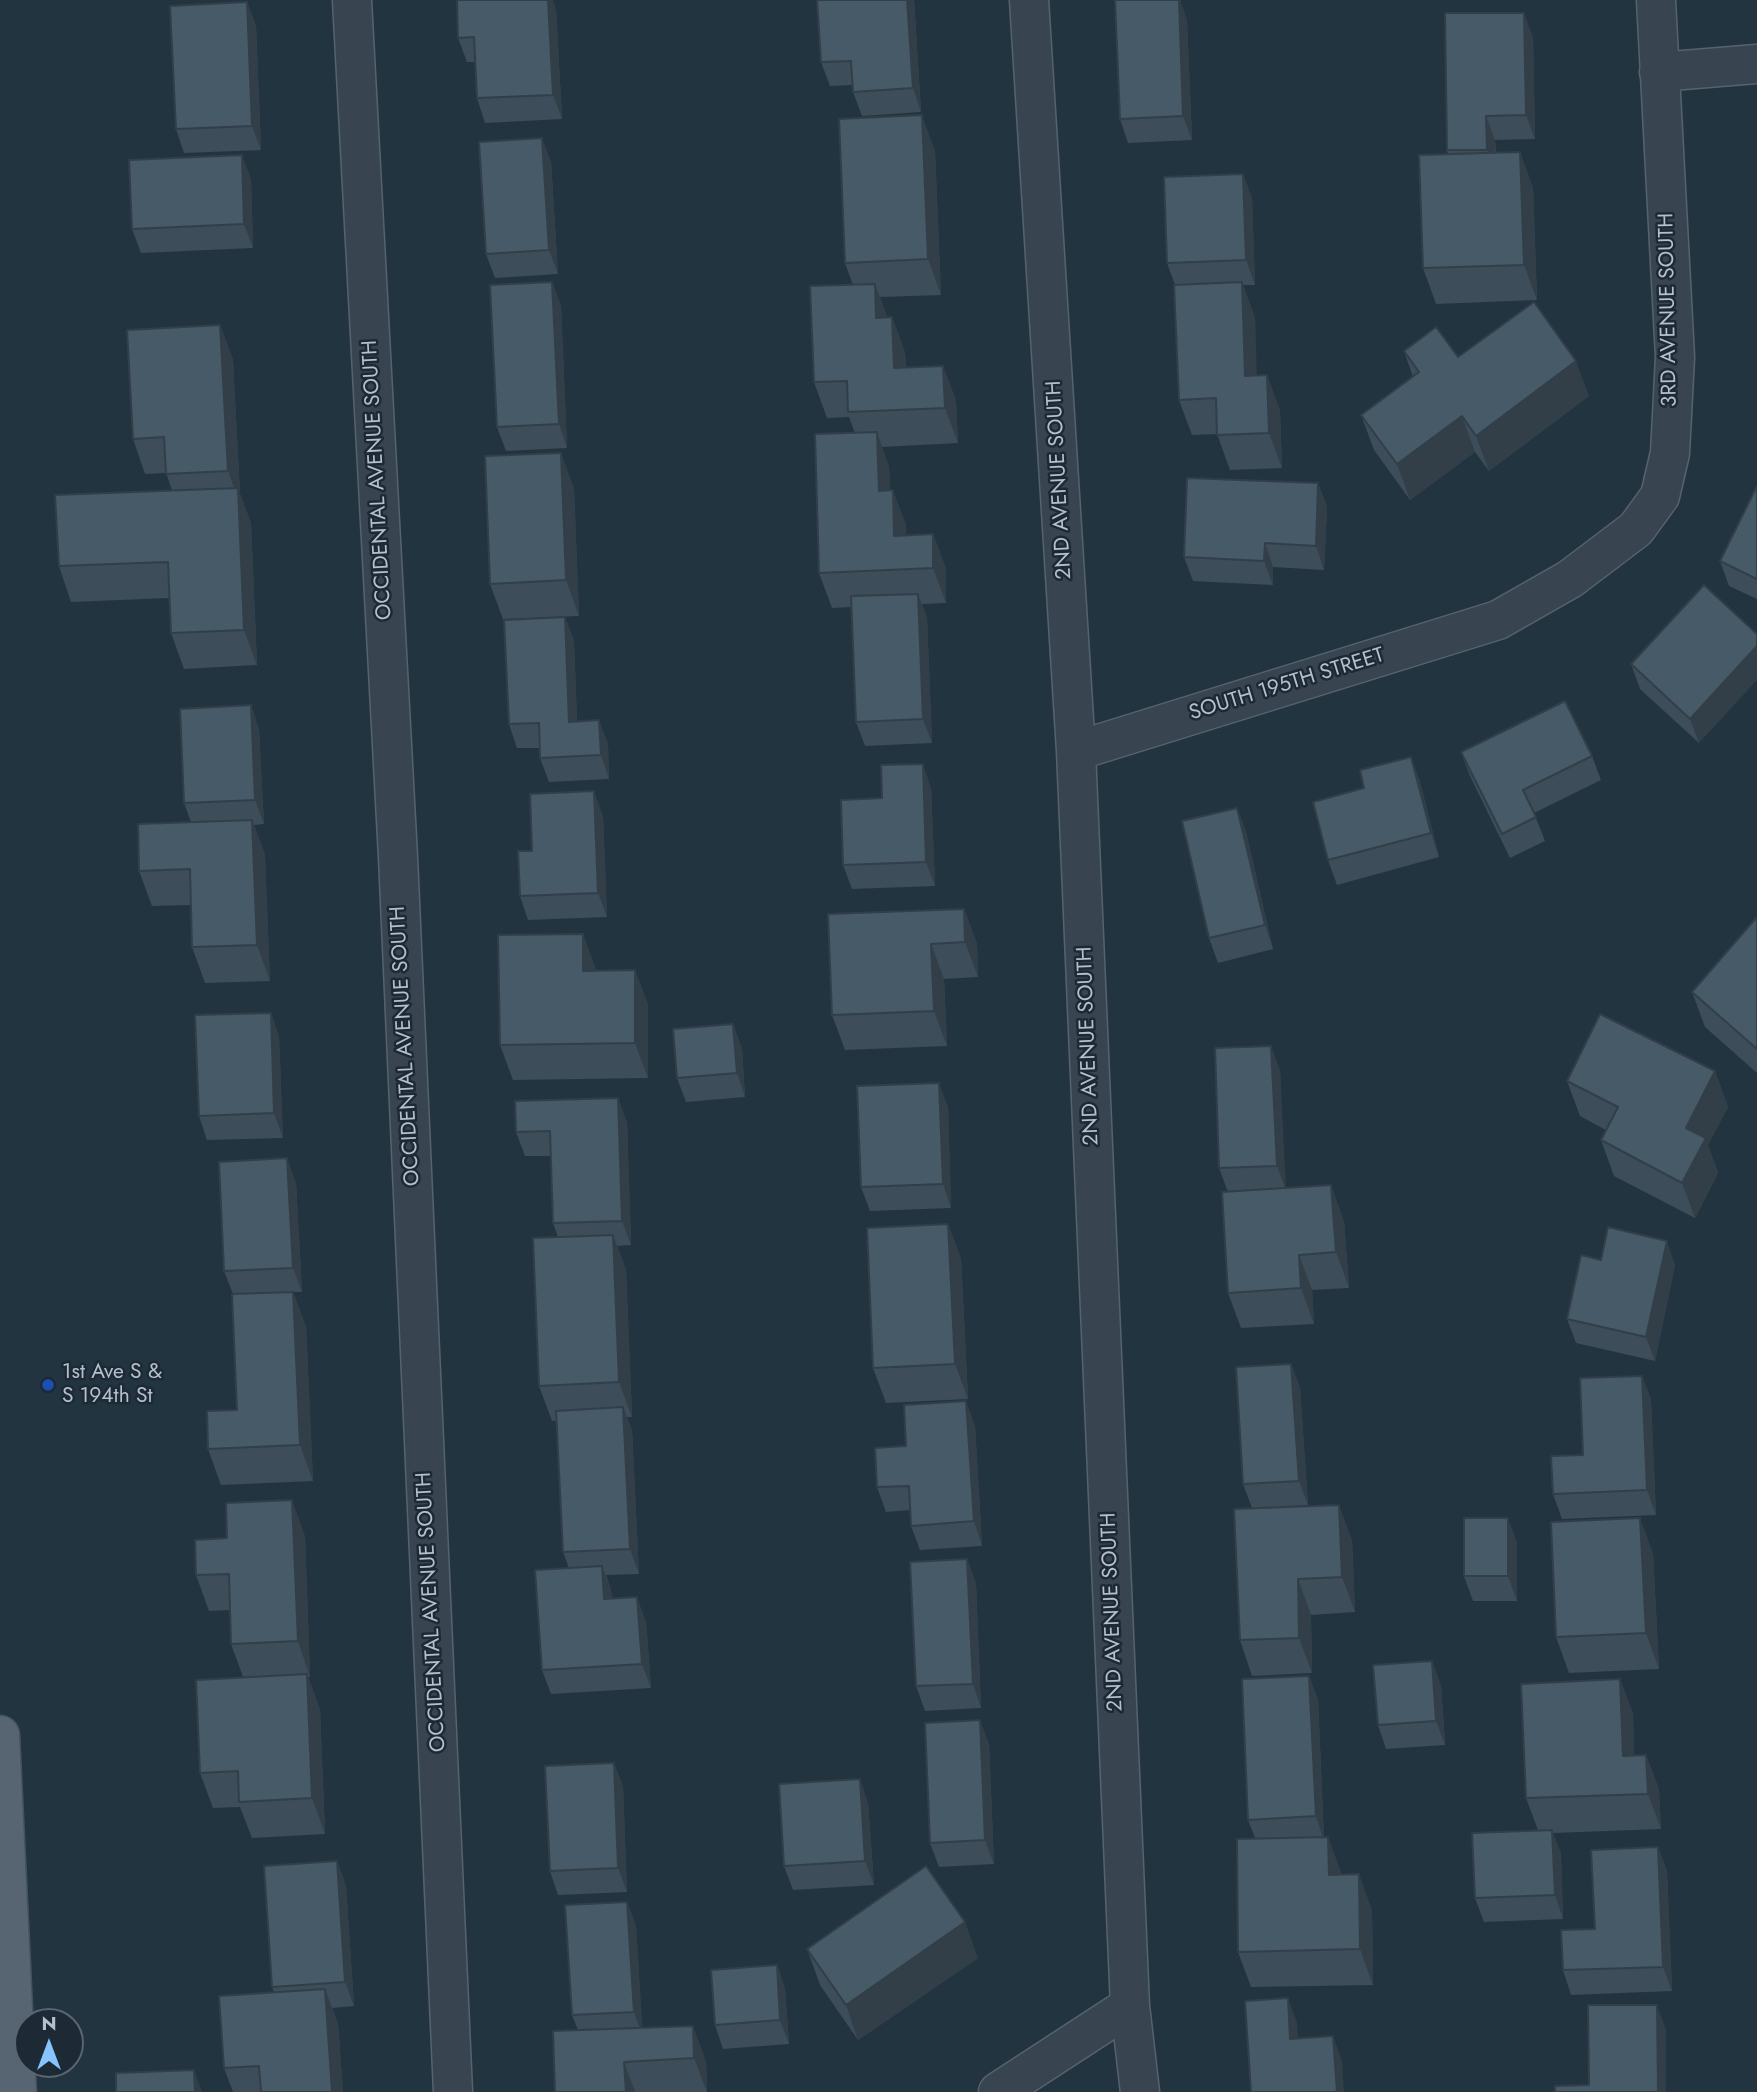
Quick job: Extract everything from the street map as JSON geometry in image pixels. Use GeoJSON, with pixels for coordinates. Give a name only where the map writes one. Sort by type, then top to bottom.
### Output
{"type":"FeatureCollection","features":[{"type":"Feature","properties":{"kind":"main road"},"geometry":{"type":"LineString","coordinates":[[0,1751],[11,2078]]}},
{"type":"Feature","properties":{"kind":"street","name":"OCCIDENTAL AVENUE SOUTH"},"geometry":{"type":"LineString","coordinates":[[352,0],[398,871],[453,2092]]}},
{"type":"Feature","properties":{"kind":"street","name":"2ND AVENUE SOUTH"},"geometry":{"type":"LineString","coordinates":[[1030,0],[1076,751],[1129,2006],[1140,2092]]}},
{"type":"Feature","properties":{"kind":"street","name":"3RD AVENUE SOUTH"},"geometry":{"type":"LineString","coordinates":[[1498,620],[1570,579],[1636,529],[1660,496],[1670,453],[1675,357],[1656,0]]}},
{"type":"Feature","properties":{"kind":"street"},"geometry":{"type":"LineString","coordinates":[[1659,72],[1757,64]]}},
{"type":"Feature","properties":{"kind":"street","name":"SOUTH 195TH STREET"},"geometry":{"type":"LineString","coordinates":[[1076,751],[1498,620]]}},
{"type":"Feature","properties":{"kind":"street"},"geometry":{"type":"LineString","coordinates":[[998,2092],[1129,2006]]}},
{"type":"Feature","properties":{"kind":"building"},"geometry":{"type":"Polygon","coordinates":[[[457,0],[548,0],[553,95],[477,98],[474,37],[458,38],[457,0]]]}},
{"type":"Feature","properties":{"kind":"building"},"geometry":{"type":"Polygon","coordinates":[[[817,0],[907,0],[913,88],[853,92],[851,61],[821,62],[817,0]]]}},
{"type":"Feature","properties":{"kind":"building"},"geometry":{"type":"Polygon","coordinates":[[[1115,0],[1179,0],[1183,116],[1120,119],[1115,0]]]}},
{"type":"Feature","properties":{"kind":"building"},"geometry":{"type":"Polygon","coordinates":[[[247,2],[252,126],[176,129],[170,6],[247,2]]]}},
{"type":"Feature","properties":{"kind":"building"},"geometry":{"type":"Polygon","coordinates":[[[1445,13],[1524,13],[1526,115],[1486,116],[1487,150],[1447,150],[1445,13]]]}},
{"type":"Feature","properties":{"kind":"building"},"geometry":{"type":"Polygon","coordinates":[[[922,115],[928,259],[845,263],[839,119],[922,115]]]}},
{"type":"Feature","properties":{"kind":"building"},"geometry":{"type":"Polygon","coordinates":[[[542,138],[549,250],[486,254],[479,142],[542,138]]]}},
{"type":"Feature","properties":{"kind":"building"},"geometry":{"type":"Polygon","coordinates":[[[1520,152],[1524,265],[1423,268],[1419,155],[1520,152]]]}},
{"type":"Feature","properties":{"kind":"building"},"geometry":{"type":"Polygon","coordinates":[[[242,155],[244,224],[132,229],[129,160],[242,155]]]}},
{"type":"Feature","properties":{"kind":"building"},"geometry":{"type":"Polygon","coordinates":[[[1243,174],[1246,260],[1167,263],[1164,177],[1243,174]]]}},
{"type":"Feature","properties":{"kind":"building"},"geometry":{"type":"Polygon","coordinates":[[[552,282],[559,424],[497,427],[490,285],[552,282]]]}},
{"type":"Feature","properties":{"kind":"building"},"geometry":{"type":"Polygon","coordinates":[[[1242,282],[1245,376],[1267,375],[1269,433],[1217,435],[1216,398],[1179,400],[1174,285],[1242,282]]]}},
{"type":"Feature","properties":{"kind":"building"},"geometry":{"type":"Polygon","coordinates":[[[875,284],[876,318],[892,317],[894,368],[943,366],[945,408],[848,412],[847,381],[814,382],[810,286],[875,284]]]}},
{"type":"Feature","properties":{"kind":"building"},"geometry":{"type":"Polygon","coordinates":[[[1534,302],[1576,361],[1476,436],[1462,416],[1397,464],[1361,415],[1419,372],[1404,351],[1436,327],[1458,357],[1534,302]]]}},
{"type":"Feature","properties":{"kind":"building"},"geometry":{"type":"Polygon","coordinates":[[[220,325],[228,471],[166,474],[164,437],[133,439],[127,330],[220,325]]]}},
{"type":"Feature","properties":{"kind":"building"},"geometry":{"type":"Polygon","coordinates":[[[877,432],[879,491],[893,490],[894,536],[933,534],[933,568],[819,573],[815,434],[877,432]]]}},
{"type":"Feature","properties":{"kind":"building"},"geometry":{"type":"Polygon","coordinates":[[[561,453],[566,580],[490,584],[485,456],[561,453]]]}},
{"type":"Feature","properties":{"kind":"building"},"geometry":{"type":"Polygon","coordinates":[[[1187,478],[1318,483],[1316,546],[1265,543],[1264,561],[1184,557],[1187,478]]]}},
{"type":"Feature","properties":{"kind":"building"},"geometry":{"type":"Polygon","coordinates":[[[1757,486],[1757,579],[1720,561],[1757,486]]]}},
{"type":"Feature","properties":{"kind":"building"},"geometry":{"type":"Polygon","coordinates":[[[238,488],[244,630],[171,633],[168,562],[59,566],[55,495],[238,488]]]}},
{"type":"Feature","properties":{"kind":"building"},"geometry":{"type":"Polygon","coordinates":[[[1704,585],[1757,634],[1757,646],[1690,719],[1631,664],[1704,585]]]}},
{"type":"Feature","properties":{"kind":"building"},"geometry":{"type":"Polygon","coordinates":[[[918,594],[923,719],[856,722],[851,596],[918,594]]]}},
{"type":"Feature","properties":{"kind":"building"},"geometry":{"type":"Polygon","coordinates":[[[565,617],[569,722],[599,720],[601,755],[540,758],[539,723],[509,724],[504,620],[565,617]]]}},
{"type":"Feature","properties":{"kind":"building"},"geometry":{"type":"Polygon","coordinates":[[[1565,701],[1592,756],[1523,790],[1536,817],[1502,834],[1461,752],[1565,701]]]}},
{"type":"Feature","properties":{"kind":"building"},"geometry":{"type":"Polygon","coordinates":[[[251,705],[255,800],[184,803],[180,709],[251,705]]]}},
{"type":"Feature","properties":{"kind":"building"},"geometry":{"type":"Polygon","coordinates":[[[1411,757],[1431,833],[1328,860],[1313,802],[1364,788],[1360,770],[1411,757]]]}},
{"type":"Feature","properties":{"kind":"building"},"geometry":{"type":"Polygon","coordinates":[[[923,764],[926,862],[843,865],[841,800],[882,798],[881,765],[923,764]]]}},
{"type":"Feature","properties":{"kind":"building"},"geometry":{"type":"Polygon","coordinates":[[[594,791],[598,893],[520,896],[518,851],[532,851],[530,794],[594,791]]]}},
{"type":"Feature","properties":{"kind":"building"},"geometry":{"type":"Polygon","coordinates":[[[1237,808],[1265,925],[1209,938],[1182,821],[1237,808]]]}},
{"type":"Feature","properties":{"kind":"building"},"geometry":{"type":"Polygon","coordinates":[[[252,820],[257,945],[192,947],[190,869],[139,871],[138,824],[252,820]]]}},
{"type":"Feature","properties":{"kind":"building"},"geometry":{"type":"Polygon","coordinates":[[[964,909],[965,942],[931,944],[934,1011],[832,1015],[828,914],[964,909]]]}},
{"type":"Feature","properties":{"kind":"building"},"geometry":{"type":"Polygon","coordinates":[[[1757,917],[1757,1049],[1692,992],[1757,917]]]}},
{"type":"Feature","properties":{"kind":"building"},"geometry":{"type":"Polygon","coordinates":[[[583,934],[583,971],[635,970],[635,1043],[500,1045],[498,935],[583,934]]]}},
{"type":"Feature","properties":{"kind":"building"},"geometry":{"type":"Polygon","coordinates":[[[271,1013],[274,1113],[199,1116],[195,1015],[271,1013]]]}},
{"type":"Feature","properties":{"kind":"building"},"geometry":{"type":"Polygon","coordinates":[[[1600,1014],[1715,1071],[1686,1128],[1706,1138],[1682,1183],[1601,1140],[1618,1107],[1567,1081],[1600,1014]]]}},
{"type":"Feature","properties":{"kind":"building"},"geometry":{"type":"Polygon","coordinates":[[[733,1024],[737,1073],[677,1078],[673,1029],[733,1024]]]}},
{"type":"Feature","properties":{"kind":"building"},"geometry":{"type":"Polygon","coordinates":[[[1271,1046],[1277,1166],[1219,1168],[1215,1048],[1271,1046]]]}},
{"type":"Feature","properties":{"kind":"building"},"geometry":{"type":"Polygon","coordinates":[[[939,1083],[943,1184],[861,1187],[857,1086],[939,1083]]]}},
{"type":"Feature","properties":{"kind":"building"},"geometry":{"type":"Polygon","coordinates":[[[618,1098],[622,1221],[553,1223],[550,1131],[516,1132],[515,1101],[618,1098]]]}},
{"type":"Feature","properties":{"kind":"building"},"geometry":{"type":"Polygon","coordinates":[[[287,1158],[293,1268],[224,1271],[219,1162],[287,1158]]]}},
{"type":"Feature","properties":{"kind":"building"},"geometry":{"type":"Polygon","coordinates":[[[1331,1185],[1336,1252],[1299,1255],[1301,1288],[1228,1293],[1222,1192],[1331,1185]]]}},
{"type":"Feature","properties":{"kind":"building"},"geometry":{"type":"Polygon","coordinates":[[[948,1224],[955,1364],[873,1368],[867,1228],[948,1224]]]}},
{"type":"Feature","properties":{"kind":"building"},"geometry":{"type":"Polygon","coordinates":[[[1608,1227],[1667,1241],[1646,1337],[1567,1319],[1581,1255],[1601,1260],[1608,1227]]]}},
{"type":"Feature","properties":{"kind":"building"},"geometry":{"type":"Polygon","coordinates":[[[613,1235],[619,1382],[539,1386],[533,1238],[613,1235]]]}},
{"type":"Feature","properties":{"kind":"building"},"geometry":{"type":"Polygon","coordinates":[[[293,1292],[300,1445],[208,1449],[207,1411],[237,1410],[232,1294],[293,1292]]]}},
{"type":"Feature","properties":{"kind":"building"},"geometry":{"type":"Polygon","coordinates":[[[1291,1364],[1299,1481],[1243,1484],[1236,1367],[1291,1364]]]}},
{"type":"Feature","properties":{"kind":"building"},"geometry":{"type":"Polygon","coordinates":[[[1642,1376],[1647,1490],[1553,1494],[1551,1456],[1583,1455],[1580,1378],[1642,1376]]]}},
{"type":"Feature","properties":{"kind":"building"},"geometry":{"type":"Polygon","coordinates":[[[966,1401],[974,1521],[911,1526],[909,1486],[877,1487],[875,1448],[906,1446],[904,1405],[966,1401]]]}},
{"type":"Feature","properties":{"kind":"building"},"geometry":{"type":"Polygon","coordinates":[[[623,1407],[630,1549],[563,1552],[556,1411],[623,1407]]]}},
{"type":"Feature","properties":{"kind":"building"},"geometry":{"type":"Polygon","coordinates":[[[292,1500],[298,1641],[231,1644],[229,1574],[196,1575],[195,1540],[227,1538],[226,1503],[292,1500]]]}},
{"type":"Feature","properties":{"kind":"building"},"geometry":{"type":"Polygon","coordinates":[[[1339,1505],[1342,1577],[1298,1579],[1299,1638],[1240,1640],[1234,1509],[1339,1505]]]}},
{"type":"Feature","properties":{"kind":"building"},"geometry":{"type":"Polygon","coordinates":[[[1464,1518],[1508,1518],[1508,1576],[1464,1576],[1464,1518]]]}},
{"type":"Feature","properties":{"kind":"building"},"geometry":{"type":"Polygon","coordinates":[[[1640,1518],[1646,1633],[1556,1637],[1551,1522],[1640,1518]]]}},
{"type":"Feature","properties":{"kind":"building"},"geometry":{"type":"Polygon","coordinates":[[[967,1559],[973,1684],[916,1686],[910,1562],[967,1559]]]}},
{"type":"Feature","properties":{"kind":"building"},"geometry":{"type":"Polygon","coordinates":[[[602,1566],[604,1599],[637,1597],[642,1664],[542,1670],[535,1570],[602,1566]]]}},
{"type":"Feature","properties":{"kind":"building"},"geometry":{"type":"Polygon","coordinates":[[[1432,1661],[1436,1721],[1378,1725],[1373,1665],[1432,1661]]]}},
{"type":"Feature","properties":{"kind":"building"},"geometry":{"type":"Polygon","coordinates":[[[307,1674],[312,1798],[239,1802],[238,1771],[200,1773],[196,1680],[307,1674]]]}},
{"type":"Feature","properties":{"kind":"building"},"geometry":{"type":"Polygon","coordinates":[[[1309,1676],[1316,1816],[1248,1820],[1242,1679],[1309,1676]]]}},
{"type":"Feature","properties":{"kind":"building"},"geometry":{"type":"Polygon","coordinates":[[[1620,1679],[1623,1756],[1646,1755],[1648,1794],[1526,1798],[1521,1684],[1620,1679]]]}},
{"type":"Feature","properties":{"kind":"building"},"geometry":{"type":"Polygon","coordinates":[[[980,1720],[985,1840],[930,1843],[925,1723],[980,1720]]]}},
{"type":"Feature","properties":{"kind":"building"},"geometry":{"type":"Polygon","coordinates":[[[614,1763],[618,1868],[550,1871],[545,1766],[614,1763]]]}},
{"type":"Feature","properties":{"kind":"building"},"geometry":{"type":"Polygon","coordinates":[[[860,1779],[865,1861],[784,1866],[779,1784],[860,1779]]]}},
{"type":"Feature","properties":{"kind":"building"},"geometry":{"type":"Polygon","coordinates":[[[1552,1830],[1555,1895],[1475,1898],[1472,1833],[1552,1830]]]}},
{"type":"Feature","properties":{"kind":"building"},"geometry":{"type":"Polygon","coordinates":[[[1328,1837],[1329,1875],[1359,1874],[1360,1949],[1238,1952],[1237,1839],[1328,1837]]]}},
{"type":"Feature","properties":{"kind":"building"},"geometry":{"type":"Polygon","coordinates":[[[1658,1847],[1663,1967],[1563,1970],[1561,1930],[1595,1929],[1591,1850],[1658,1847]]]}},
{"type":"Feature","properties":{"kind":"building"},"geometry":{"type":"Polygon","coordinates":[[[337,1861],[345,1982],[272,1987],[264,1866],[337,1861]]]}},
{"type":"Feature","properties":{"kind":"building"},"geometry":{"type":"Polygon","coordinates":[[[926,1866],[965,1922],[846,2005],[807,1949],[926,1866]]]}},
{"type":"Feature","properties":{"kind":"building"},"geometry":{"type":"Polygon","coordinates":[[[627,1902],[634,2012],[572,2015],[565,1905],[627,1902]]]}},
{"type":"Feature","properties":{"kind":"building"},"geometry":{"type":"Polygon","coordinates":[[[777,1965],[780,2020],[715,2025],[711,1970],[777,1965]]]}},
{"type":"Feature","properties":{"kind":"building"},"geometry":{"type":"Polygon","coordinates":[[[325,1989],[332,2092],[261,2092],[259,2066],[224,2068],[219,1996],[325,1989]]]}},
{"type":"Feature","properties":{"kind":"building"},"geometry":{"type":"Polygon","coordinates":[[[1288,1998],[1290,2039],[1333,2036],[1337,2092],[1251,2092],[1245,2001],[1288,1998]]]}},
{"type":"Feature","properties":{"kind":"building"},"geometry":{"type":"Polygon","coordinates":[[[1588,2005],[1657,2005],[1658,2092],[1555,2092],[1555,2086],[1589,2085],[1588,2005]]]}},
{"type":"Feature","properties":{"kind":"building"},"geometry":{"type":"Polygon","coordinates":[[[693,2026],[694,2058],[624,2062],[626,2092],[555,2092],[553,2031],[693,2026]]]}},
{"type":"Feature","properties":{"kind":"building"},"geometry":{"type":"Polygon","coordinates":[[[194,2070],[195,2092],[116,2092],[116,2073],[194,2070]]]}},
{"type":"Feature","properties":{"kind":"place","name":"1st Ave S & S 194th St"},"geometry":{"type":"Point","coordinates":[48,1385]}}]}
